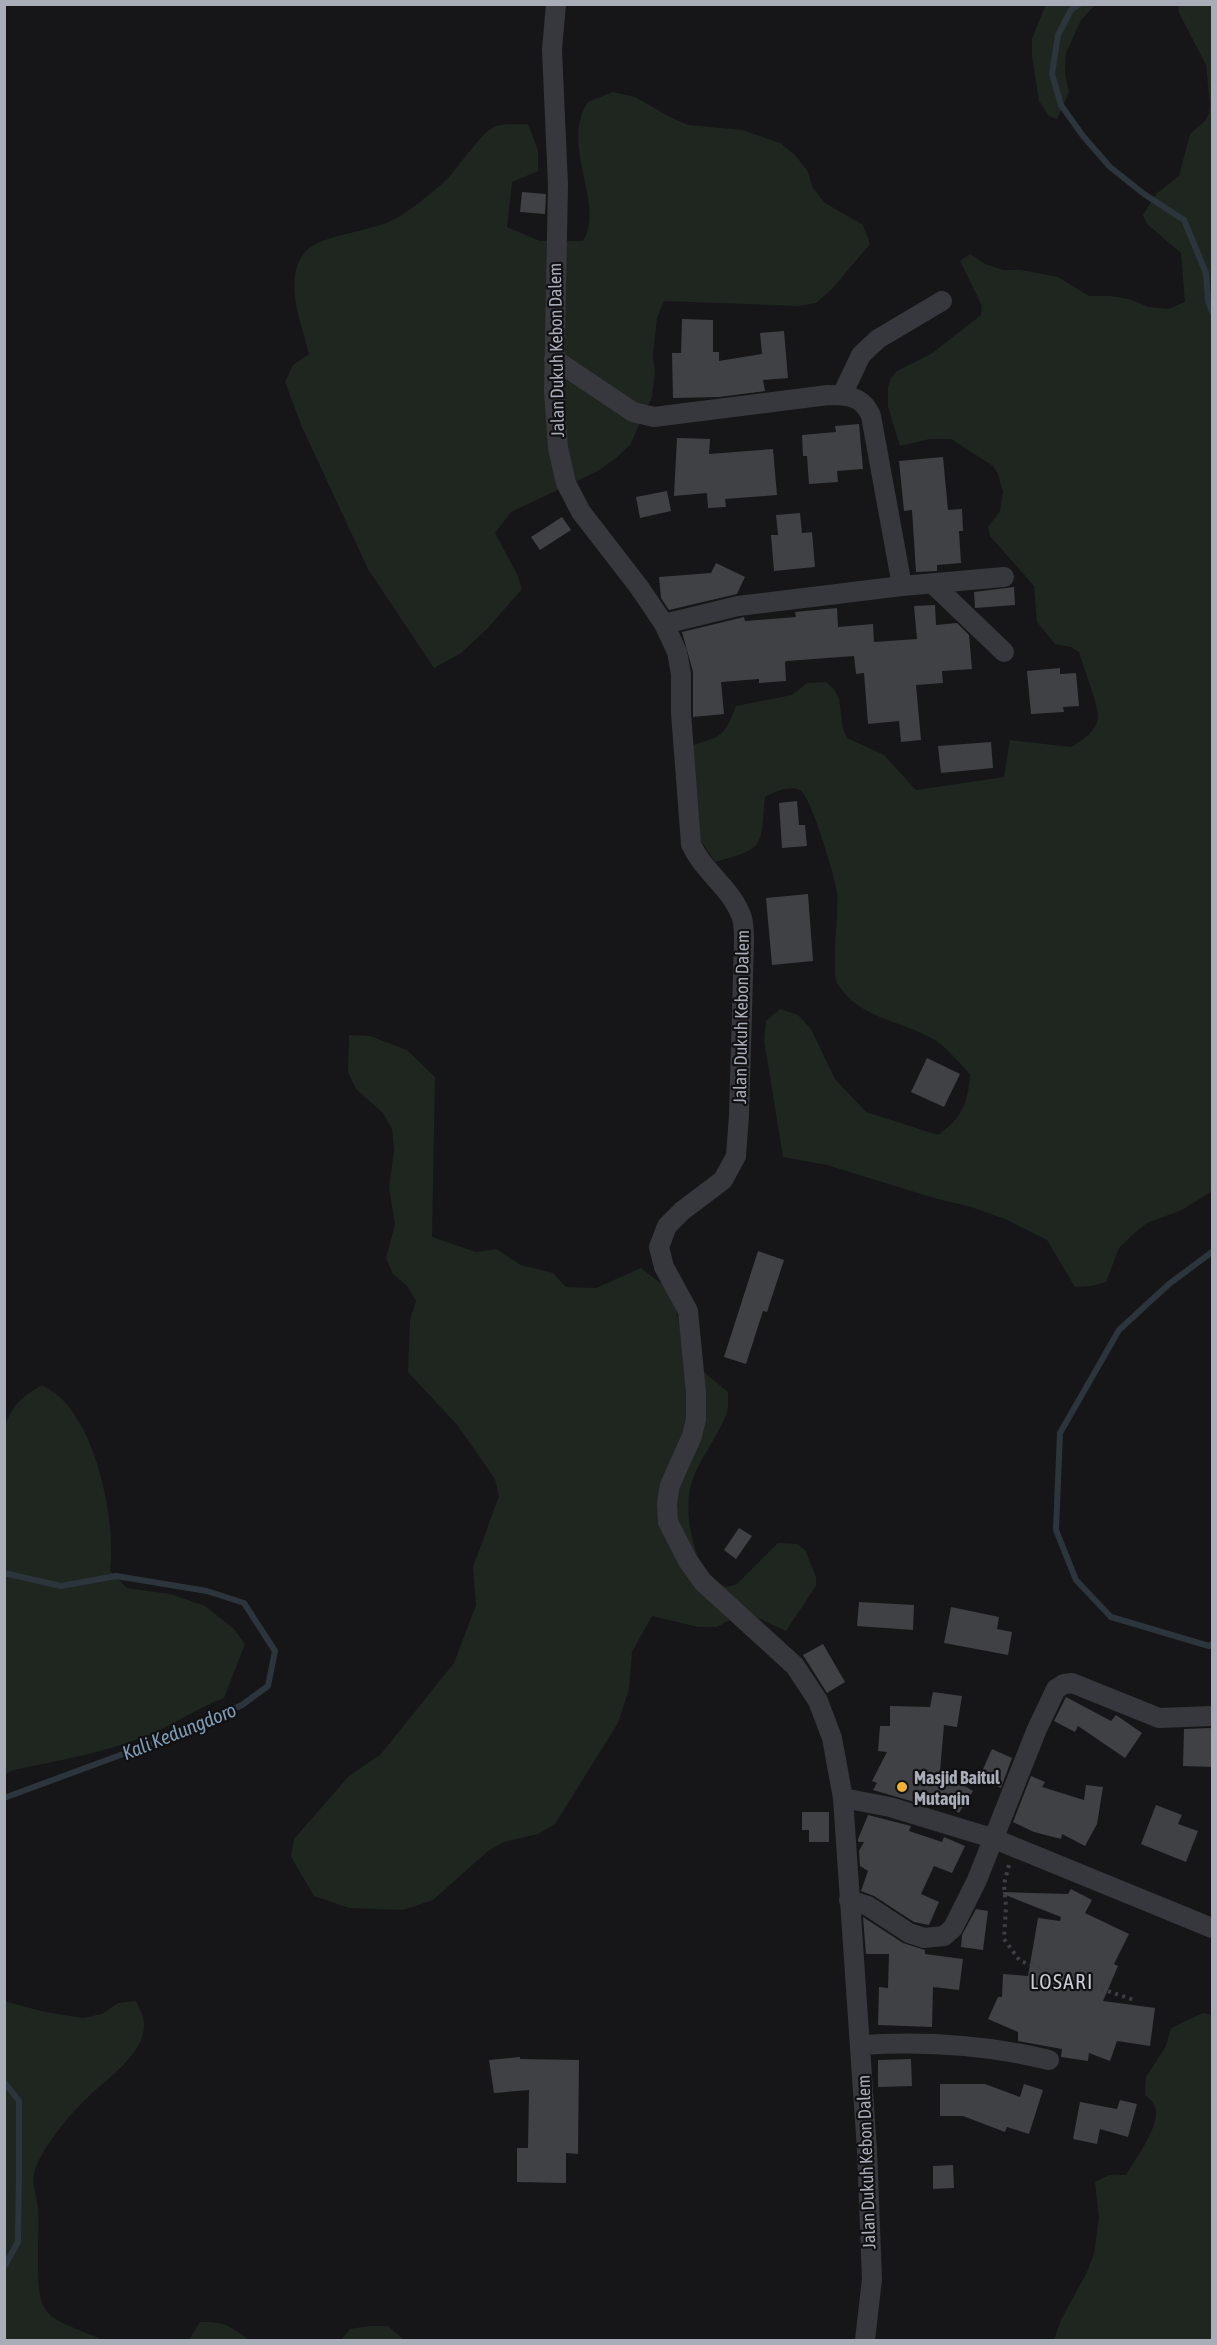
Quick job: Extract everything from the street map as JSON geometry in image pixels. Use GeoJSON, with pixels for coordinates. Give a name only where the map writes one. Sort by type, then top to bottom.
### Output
{"type":"FeatureCollection","features":[{"type":"Feature","properties":{"kind":"street","name":"Jalan Dukuh Kebon Dalem"},"geometry":{"type":"LineString","coordinates":[[556,4],[552,50],[558,185],[554,359],[558,448],[566,483],[573,499],[589,524],[639,587],[672,638],[679,662],[691,844],[696,855],[730,894],[743,920],[736,1156],[723,1180],[682,1211],[667,1226],[659,1247],[664,1266],[688,1311],[696,1392],[696,1419],[692,1436],[670,1485],[667,1503],[668,1522],[688,1561],[703,1582],[795,1666],[818,1701],[832,1738],[843,1798],[867,2150],[872,2280],[865,2340]]}},
{"type":"Feature","properties":{"kind":"street"},"geometry":{"type":"LineString","coordinates":[[842,395],[861,355],[878,339],[942,301]]}},
{"type":"Feature","properties":{"kind":"street"},"geometry":{"type":"LineString","coordinates":[[554,359],[633,412],[654,417],[828,395],[842,395],[861,400],[871,416],[902,586]]}},
{"type":"Feature","properties":{"kind":"street"},"geometry":{"type":"LineString","coordinates":[[664,624],[738,606],[902,586],[1004,577]]}},
{"type":"Feature","properties":{"kind":"street"},"geometry":{"type":"LineString","coordinates":[[933,584],[1004,652]]}},
{"type":"Feature","properties":{"kind":"street"},"geometry":{"type":"LineString","coordinates":[[849,1900],[868,1906],[909,1933],[924,1938],[944,1936],[953,1928],[962,1912],[1036,1729],[1059,1686],[1072,1683],[1159,1718],[1212,1716]]}},
{"type":"Feature","properties":{"kind":"street"},"geometry":{"type":"LineString","coordinates":[[843,1798],[890,1807],[992,1838],[1212,1928]]}},
{"type":"Feature","properties":{"kind":"street"},"geometry":{"type":"LineString","coordinates":[[861,2045],[892,2043],[993,2049],[1049,2060]]}},
{"type":"Feature","properties":{"kind":"path"},"geometry":{"type":"LineString","coordinates":[[1019,1849],[1009,1862],[1004,1884],[1006,1921],[1004,1939],[1020,1961],[1134,2000]]}},
{"type":"Feature","properties":{"kind":"shaded area"},"geometry":{"type":"Polygon","coordinates":[[[1046,4],[1095,5],[1081,20],[1066,53],[1065,73],[1069,92],[1057,119],[1049,116],[1039,101],[1032,57],[1032,39],[1046,4]]]}},
{"type":"Feature","properties":{"kind":"shaded area"},"geometry":{"type":"Polygon","coordinates":[[[1178,5],[1212,5],[1212,1191],[1182,1210],[1147,1223],[1132,1235],[1119,1248],[1106,1282],[1075,1287],[1047,1240],[1005,1219],[827,1165],[783,1157],[764,1040],[766,1021],[780,1009],[798,1015],[811,1029],[835,1079],[866,1112],[938,1135],[953,1122],[962,1109],[968,1093],[970,1074],[938,1042],[868,1012],[846,995],[837,983],[835,967],[837,892],[816,821],[805,795],[800,790],[777,791],[765,797],[762,827],[757,843],[744,853],[715,862],[700,839],[690,746],[720,734],[728,724],[736,706],[792,695],[807,683],[826,682],[834,689],[839,699],[843,729],[847,738],[884,755],[916,790],[1004,777],[1010,740],[1071,747],[1095,726],[1098,711],[1079,652],[1071,647],[1055,644],[1037,622],[1034,586],[990,536],[988,527],[1000,511],[1003,492],[998,474],[993,466],[951,439],[930,439],[900,446],[888,407],[888,387],[897,371],[931,354],[981,315],[982,306],[960,261],[970,254],[985,264],[1003,270],[1021,270],[1058,277],[1089,296],[1129,299],[1149,307],[1168,309],[1185,302],[1181,253],[1147,224],[1143,215],[1156,194],[1179,176],[1190,134],[1205,121],[1209,113],[1206,65],[1179,13],[1178,5]]]}},
{"type":"Feature","properties":{"kind":"shaded area"},"geometry":{"type":"Polygon","coordinates":[[[613,92],[635,97],[688,125],[743,130],[780,143],[795,155],[807,170],[813,188],[825,203],[863,225],[870,244],[831,290],[816,303],[798,306],[664,301],[657,318],[652,397],[630,445],[598,471],[511,512],[495,533],[517,574],[522,589],[487,629],[461,653],[434,668],[368,569],[302,427],[285,382],[293,365],[309,354],[294,289],[298,263],[305,252],[323,241],[385,223],[407,211],[449,177],[483,135],[496,126],[504,125],[528,124],[538,150],[538,171],[512,182],[507,227],[540,241],[583,241],[589,226],[589,210],[578,137],[580,119],[588,102],[613,92]]]}},
{"type":"Feature","properties":{"kind":"shaded area"},"geometry":{"type":"Polygon","coordinates":[[[349,1035],[370,1036],[407,1050],[435,1077],[432,1237],[476,1252],[496,1249],[521,1265],[553,1273],[566,1287],[596,1288],[641,1268],[672,1292],[687,1358],[728,1392],[726,1415],[695,1473],[689,1494],[688,1509],[693,1541],[698,1557],[715,1581],[727,1587],[737,1584],[778,1543],[797,1544],[805,1550],[816,1577],[816,1586],[786,1631],[745,1612],[717,1627],[698,1627],[652,1616],[632,1652],[629,1689],[618,1723],[555,1824],[538,1834],[504,1842],[488,1851],[433,1900],[403,1910],[349,1908],[314,1896],[291,1857],[294,1839],[349,1776],[381,1754],[454,1663],[476,1605],[473,1567],[499,1496],[495,1479],[458,1426],[408,1372],[410,1320],[416,1301],[407,1286],[393,1274],[386,1258],[395,1224],[389,1188],[394,1150],[392,1129],[383,1113],[356,1089],[348,1072],[349,1035]]]}},
{"type":"Feature","properties":{"kind":"shaded area"},"geometry":{"type":"Polygon","coordinates":[[[42,1385],[59,1396],[74,1414],[94,1456],[107,1504],[110,1528],[110,1571],[127,1588],[170,1594],[205,1606],[234,1629],[245,1644],[224,1698],[136,1740],[5,1774],[5,1425],[19,1401],[42,1385]]]}},
{"type":"Feature","properties":{"kind":"shaded area"},"geometry":{"type":"Polygon","coordinates":[[[4,2001],[45,2012],[83,2018],[102,2014],[118,2003],[136,2001],[142,2016],[144,2030],[141,2041],[134,2052],[117,2072],[82,2103],[60,2129],[41,2157],[34,2177],[38,2209],[38,2272],[41,2301],[53,2317],[99,2340],[5,2340],[4,2001]]]}},
{"type":"Feature","properties":{"kind":"shaded area"},"geometry":{"type":"Polygon","coordinates":[[[1203,2013],[1212,2015],[1212,2340],[1054,2340],[1061,2320],[1094,2254],[1099,2218],[1095,2182],[1109,2175],[1126,2175],[1150,2135],[1156,2118],[1155,2106],[1145,2095],[1146,2077],[1166,2046],[1171,2028],[1203,2013]]]}},
{"type":"Feature","properties":{"kind":"shaded area"},"geometry":{"type":"Polygon","coordinates":[[[200,2322],[226,2325],[249,2340],[189,2340],[200,2322]]]}},
{"type":"Feature","properties":{"kind":"shaded area"},"geometry":{"type":"Polygon","coordinates":[[[388,2326],[404,2340],[341,2340],[350,2329],[388,2326]]]}},
{"type":"Feature","properties":{"kind":"building"},"geometry":{"type":"Polygon","coordinates":[[[522,192],[546,194],[545,214],[520,212],[522,192]]]}},
{"type":"Feature","properties":{"kind":"building"},"geometry":{"type":"Polygon","coordinates":[[[682,319],[713,320],[713,352],[719,352],[719,361],[762,354],[760,333],[784,331],[788,378],[763,380],[765,391],[719,397],[673,398],[672,353],[681,353],[682,319]]]}},
{"type":"Feature","properties":{"kind":"building"},"geometry":{"type":"Polygon","coordinates":[[[859,424],[863,469],[837,471],[838,482],[809,484],[807,456],[803,456],[802,435],[836,432],[835,426],[859,424]]]}},
{"type":"Feature","properties":{"kind":"building"},"geometry":{"type":"Polygon","coordinates":[[[677,438],[710,439],[709,454],[773,449],[777,495],[725,499],[726,507],[708,508],[707,493],[674,496],[677,438]]]}},
{"type":"Feature","properties":{"kind":"building"},"geometry":{"type":"Polygon","coordinates":[[[943,457],[948,510],[962,509],[963,531],[959,531],[961,563],[937,565],[937,571],[916,572],[912,510],[904,511],[899,461],[943,457]]]}},
{"type":"Feature","properties":{"kind":"building"},"geometry":{"type":"Polygon","coordinates":[[[667,491],[671,511],[640,518],[636,497],[667,491]]]}},
{"type":"Feature","properties":{"kind":"building"},"geometry":{"type":"Polygon","coordinates":[[[800,513],[802,533],[812,532],[815,567],[774,571],[771,535],[778,535],[776,515],[800,513]]]}},
{"type":"Feature","properties":{"kind":"building"},"geometry":{"type":"Polygon","coordinates":[[[562,517],[571,530],[540,550],[531,537],[562,517]]]}},
{"type":"Feature","properties":{"kind":"building"},"geometry":{"type":"Polygon","coordinates":[[[716,563],[745,577],[737,594],[669,610],[661,598],[659,577],[711,573],[716,563]]]}},
{"type":"Feature","properties":{"kind":"building"},"geometry":{"type":"Polygon","coordinates":[[[1014,587],[1015,605],[975,608],[974,592],[1014,587]]]}},
{"type":"Feature","properties":{"kind":"building"},"geometry":{"type":"Polygon","coordinates":[[[935,605],[936,625],[957,623],[969,635],[972,669],[942,671],[943,683],[916,685],[921,740],[901,742],[899,721],[868,724],[864,673],[856,674],[854,656],[787,661],[785,662],[786,681],[759,683],[759,679],[721,682],[724,714],[693,717],[693,672],[682,632],[744,617],[745,621],[796,617],[795,612],[837,608],[838,627],[873,624],[874,642],[917,639],[914,606],[935,605]]]}},
{"type":"Feature","properties":{"kind":"building"},"geometry":{"type":"Polygon","coordinates":[[[1060,668],[1060,674],[1076,673],[1079,706],[1063,707],[1064,712],[1031,714],[1027,671],[1060,668]]]}},
{"type":"Feature","properties":{"kind":"building"},"geometry":{"type":"Polygon","coordinates":[[[991,742],[993,768],[941,773],[938,746],[991,742]]]}},
{"type":"Feature","properties":{"kind":"building"},"geometry":{"type":"Polygon","coordinates":[[[797,801],[799,825],[805,825],[807,846],[782,848],[779,803],[797,801]]]}},
{"type":"Feature","properties":{"kind":"building"},"geometry":{"type":"Polygon","coordinates":[[[808,894],[813,961],[772,965],[766,898],[808,894]]]}},
{"type":"Feature","properties":{"kind":"building"},"geometry":{"type":"Polygon","coordinates":[[[927,1058],[960,1074],[944,1107],[911,1092],[927,1058]]]}},
{"type":"Feature","properties":{"kind":"building"},"geometry":{"type":"Polygon","coordinates":[[[758,1251],[784,1260],[767,1312],[763,1311],[746,1364],[724,1357],[758,1251]]]}},
{"type":"Feature","properties":{"kind":"building"},"geometry":{"type":"Polygon","coordinates":[[[739,1528],[752,1536],[736,1559],[724,1550],[739,1528]]]}},
{"type":"Feature","properties":{"kind":"building"},"geometry":{"type":"Polygon","coordinates":[[[859,1602],[914,1605],[913,1630],[857,1626],[859,1602]]]}},
{"type":"Feature","properties":{"kind":"building"},"geometry":{"type":"Polygon","coordinates":[[[951,1607],[999,1617],[997,1629],[1012,1632],[1008,1655],[944,1643],[951,1607]]]}},
{"type":"Feature","properties":{"kind":"building"},"geometry":{"type":"Polygon","coordinates":[[[823,1644],[845,1682],[827,1693],[803,1655],[823,1644]]]}},
{"type":"Feature","properties":{"kind":"building"},"geometry":{"type":"Polygon","coordinates":[[[933,1692],[962,1696],[957,1727],[944,1725],[940,1771],[973,1791],[959,1813],[927,1792],[921,1804],[873,1790],[877,1783],[872,1781],[887,1752],[878,1751],[880,1726],[890,1726],[890,1706],[930,1707],[933,1692]]]}},
{"type":"Feature","properties":{"kind":"building"},"geometry":{"type":"Polygon","coordinates":[[[1066,1697],[1111,1721],[1116,1715],[1142,1733],[1125,1758],[1078,1726],[1075,1732],[1054,1721],[1066,1697]]]}},
{"type":"Feature","properties":{"kind":"building"},"geometry":{"type":"Polygon","coordinates":[[[1212,1728],[1212,1767],[1183,1766],[1184,1729],[1212,1728]]]}},
{"type":"Feature","properties":{"kind":"building"},"geometry":{"type":"Polygon","coordinates":[[[992,1749],[1012,1758],[1001,1788],[979,1778],[992,1749]]]}},
{"type":"Feature","properties":{"kind":"building"},"geometry":{"type":"Polygon","coordinates":[[[1031,1776],[1045,1782],[1042,1787],[1084,1800],[1086,1785],[1103,1787],[1097,1824],[1085,1846],[1062,1834],[1061,1839],[1034,1832],[1013,1822],[1031,1776]]]}},
{"type":"Feature","properties":{"kind":"building"},"geometry":{"type":"Polygon","coordinates":[[[1156,1805],[1182,1815],[1178,1824],[1198,1831],[1186,1862],[1141,1844],[1156,1805]]]}},
{"type":"Feature","properties":{"kind":"building"},"geometry":{"type":"Polygon","coordinates":[[[802,1812],[829,1812],[829,1842],[809,1842],[809,1830],[802,1830],[802,1812]]]}},
{"type":"Feature","properties":{"kind":"building"},"geometry":{"type":"Polygon","coordinates":[[[868,1815],[911,1826],[909,1831],[942,1842],[944,1837],[965,1846],[952,1873],[934,1866],[921,1894],[939,1902],[929,1925],[914,1922],[874,1896],[861,1891],[868,1871],[860,1866],[859,1851],[864,1842],[858,1842],[858,1839],[868,1815]]]}},
{"type":"Feature","properties":{"kind":"building"},"geometry":{"type":"Polygon","coordinates":[[[1071,1889],[1092,1900],[1085,1913],[1129,1934],[1114,1964],[1118,1966],[1103,2001],[1155,2008],[1150,2046],[1117,2041],[1110,2061],[1089,2053],[1088,2061],[1061,2057],[1062,2049],[1018,2041],[1018,2032],[988,2019],[998,1997],[1002,1997],[1003,1974],[1028,1976],[1038,1918],[1060,1921],[1061,1917],[1003,1894],[1003,1892],[1068,1894],[1071,1889]]]}},
{"type":"Feature","properties":{"kind":"building"},"geometry":{"type":"Polygon","coordinates":[[[976,1909],[988,1911],[983,1950],[961,1947],[962,1935],[976,1909]]]}},
{"type":"Feature","properties":{"kind":"building"},"geometry":{"type":"Polygon","coordinates":[[[863,1917],[903,1943],[925,1950],[925,1954],[963,1959],[959,1990],[933,1987],[932,2027],[878,2025],[879,1987],[888,1988],[889,1954],[866,1954],[863,1917]]]}},
{"type":"Feature","properties":{"kind":"building"},"geometry":{"type":"Polygon","coordinates":[[[520,2057],[520,2059],[579,2060],[578,2154],[566,2153],[566,2183],[517,2182],[517,2148],[528,2148],[529,2090],[494,2093],[489,2060],[520,2057]]]}},
{"type":"Feature","properties":{"kind":"building"},"geometry":{"type":"Polygon","coordinates":[[[911,2059],[912,2086],[878,2087],[878,2060],[911,2059]]]}},
{"type":"Feature","properties":{"kind":"building"},"geometry":{"type":"Polygon","coordinates":[[[940,2084],[985,2084],[1020,2097],[1024,2084],[1043,2090],[1029,2134],[1007,2127],[1005,2132],[963,2116],[940,2116],[940,2084]]]}},
{"type":"Feature","properties":{"kind":"building"},"geometry":{"type":"Polygon","coordinates":[[[1120,2100],[1137,2104],[1128,2137],[1100,2129],[1097,2144],[1073,2139],[1080,2102],[1117,2109],[1120,2100]]]}},
{"type":"Feature","properties":{"kind":"building"},"geometry":{"type":"Polygon","coordinates":[[[953,2165],[954,2188],[933,2189],[933,2166],[953,2165]]]}},
{"type":"Feature","properties":{"kind":"waterway"},"geometry":{"type":"LineString","coordinates":[[1079,4],[1071,10],[1058,35],[1052,74],[1061,105],[1083,136],[1110,167],[1144,194],[1184,220],[1206,273],[1208,301],[1212,312]]}},
{"type":"Feature","properties":{"kind":"waterway"},"geometry":{"type":"LineString","coordinates":[[1212,1252],[1169,1284],[1119,1330],[1060,1433],[1056,1530],[1076,1580],[1111,1617],[1209,1646],[1212,1644]]}},
{"type":"Feature","properties":{"kind":"waterway","name":"Kali Kedungdoro"},"geometry":{"type":"LineString","coordinates":[[4,1573],[61,1586],[116,1576],[207,1591],[244,1603],[275,1651],[268,1686],[242,1705],[191,1729],[4,1798]]}},
{"type":"Feature","properties":{"kind":"waterway","name":"Kali Kedungdoro"},"geometry":{"type":"LineString","coordinates":[[4,2082],[19,2101],[18,2242],[4,2267]]}},
{"type":"Feature","properties":{"kind":"place","name":"Masjid Baitul Mutaqin"},"geometry":{"type":"Point","coordinates":[902,1787]}},
{"type":"Feature","properties":{"kind":"district","name":"LOSARI"},"geometry":{"type":"Point","coordinates":[1062,1981]}}]}
